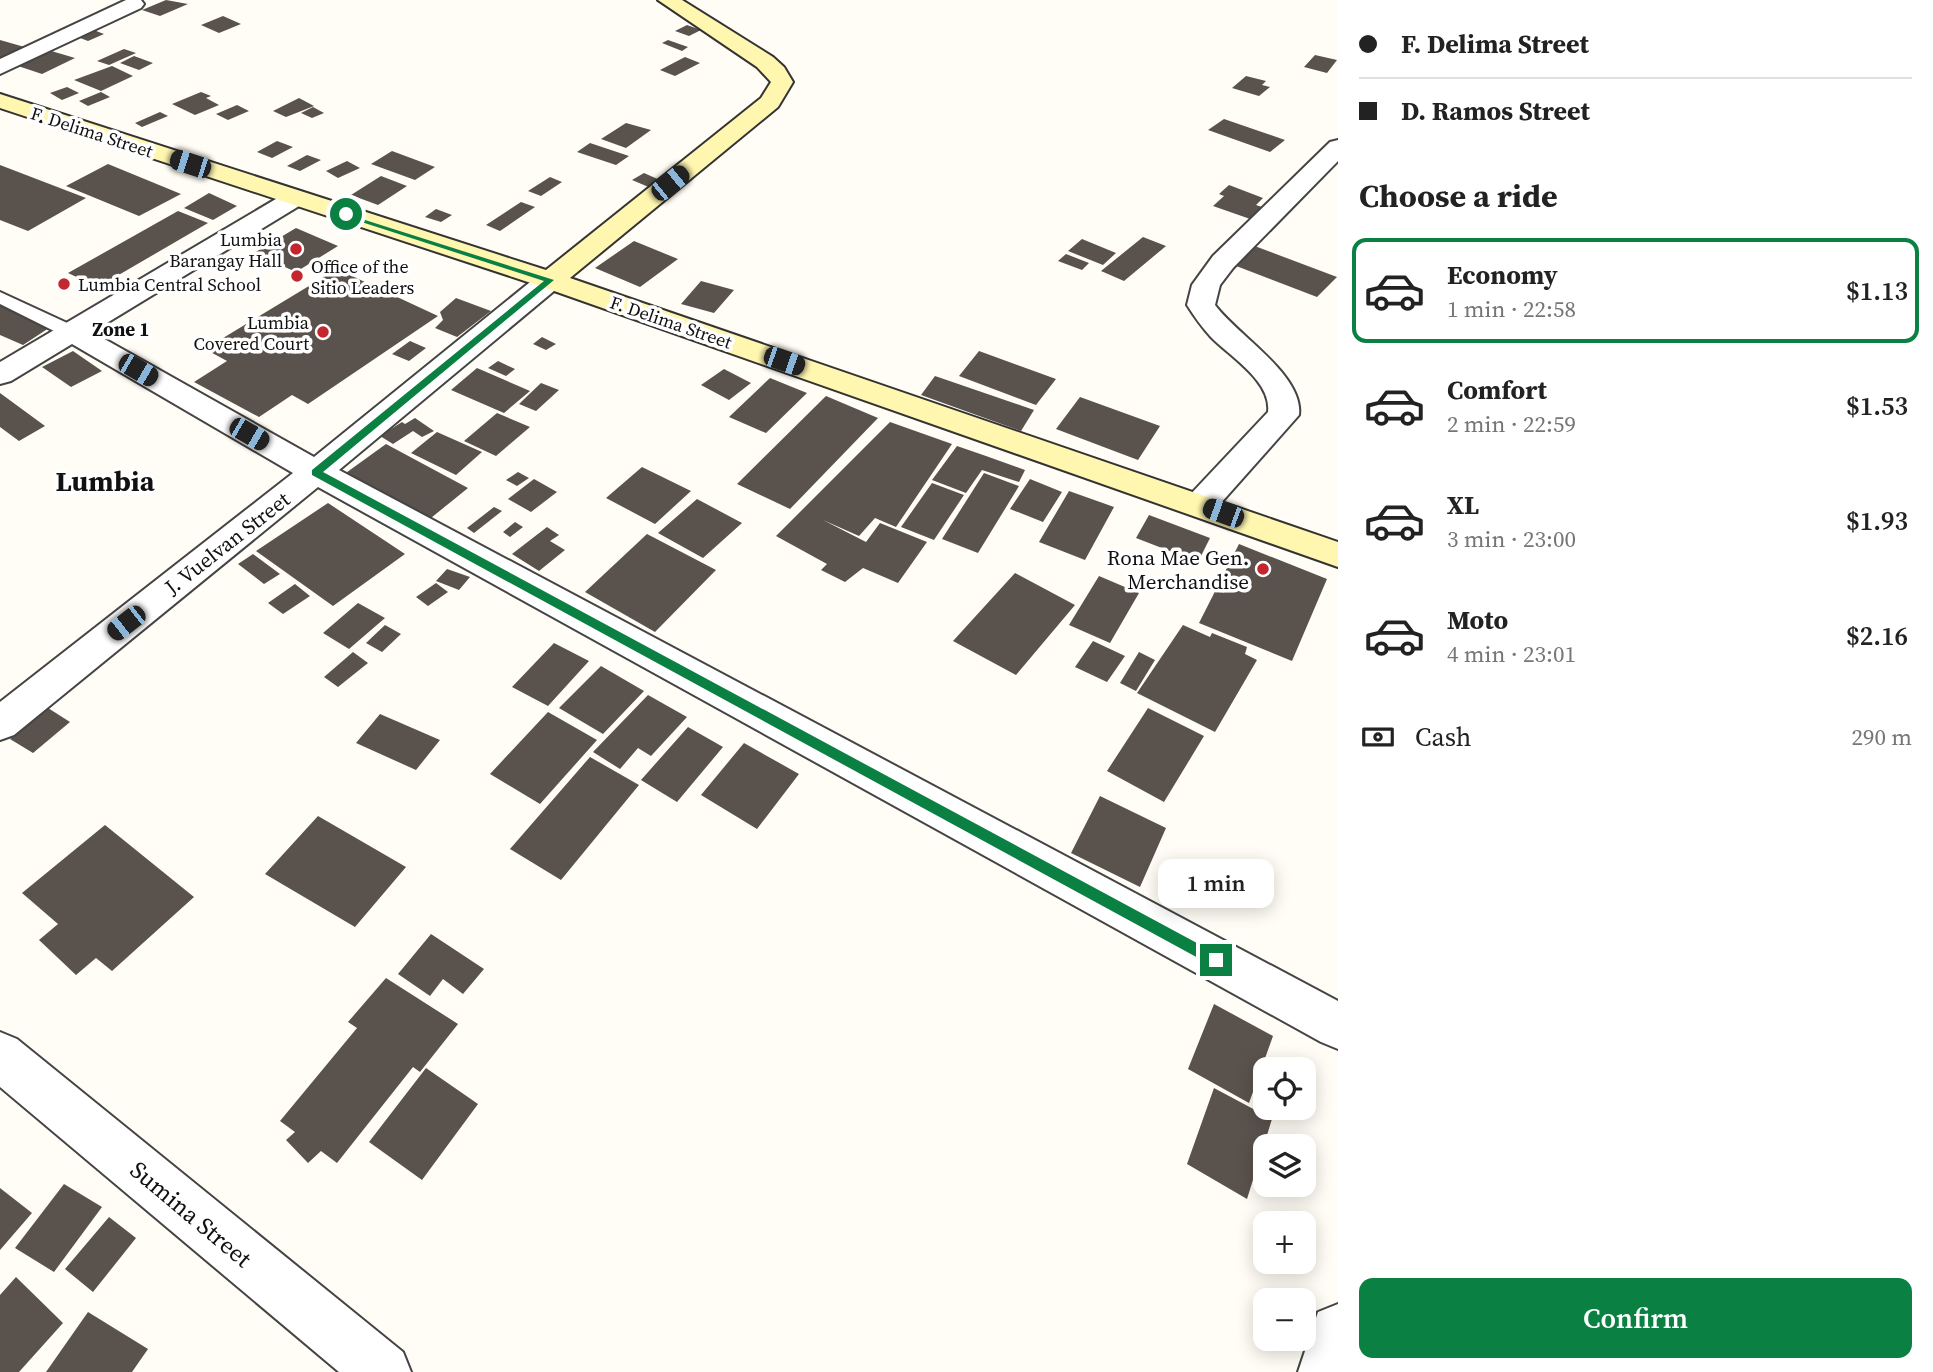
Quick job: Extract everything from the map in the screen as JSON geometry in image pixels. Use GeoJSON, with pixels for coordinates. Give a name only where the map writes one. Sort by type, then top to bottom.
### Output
{"type":"FeatureCollection","features":[{"type":"Feature","properties":{"kind":"street"},"geometry":{"type":"LineString","coordinates":[[550,280],[770,102],[782,82],[765,62],[668,0]]}},
{"type":"Feature","properties":{"kind":"street"},"geometry":{"type":"LineString","coordinates":[[0,67],[134,4]]}},
{"type":"Feature","properties":{"kind":"street","name":"F. Delima Street"},"geometry":{"type":"LineString","coordinates":[[0,101],[550,280],[1338,555]]}},
{"type":"Feature","properties":{"kind":"street"},"geometry":{"type":"LineString","coordinates":[[1200,505],[1283,415],[1284,402],[1276,386],[1211,322],[1200,305],[1206,285],[1223,262],[1338,147]]}},
{"type":"Feature","properties":{"kind":"street"},"geometry":{"type":"LineString","coordinates":[[0,374],[295,198]]}},
{"type":"Feature","properties":{"kind":"street","name":"J. Vuelvan Street"},"geometry":{"type":"LineString","coordinates":[[0,724],[316,472],[550,280]]}},
{"type":"Feature","properties":{"kind":"street"},"geometry":{"type":"LineString","coordinates":[[71,332],[316,472],[1338,1026]]}},
{"type":"Feature","properties":{"kind":"street","name":"Sumina Street"},"geometry":{"type":"LineString","coordinates":[[0,1056],[383,1372]]}},
{"type":"Feature","properties":{"kind":"street"},"geometry":{"type":"LineString","coordinates":[[1326,1372],[1338,1332]]}},
{"type":"Feature","properties":{"kind":"lane"},"geometry":{"type":"LineString","coordinates":[[0,297],[71,332]]}},
{"type":"Feature","properties":{"kind":"building"},"geometry":{"type":"Polygon","coordinates":[[[166,0],[188,4],[160,16],[142,10],[166,0]]]}},
{"type":"Feature","properties":{"kind":"building"},"geometry":{"type":"Polygon","coordinates":[[[223,16],[241,24],[219,33],[201,25],[223,16]]]}},
{"type":"Feature","properties":{"kind":"building"},"geometry":{"type":"Polygon","coordinates":[[[687,25],[701,30],[689,36],[675,31],[687,25]]]}},
{"type":"Feature","properties":{"kind":"building"},"geometry":{"type":"Polygon","coordinates":[[[91,29],[104,34],[88,41],[75,36],[91,29]]]}},
{"type":"Feature","properties":{"kind":"building"},"geometry":{"type":"Polygon","coordinates":[[[0,40],[28,48],[0,62],[0,40]]]}},
{"type":"Feature","properties":{"kind":"building"},"geometry":{"type":"Polygon","coordinates":[[[668,40],[688,47],[682,51],[662,43],[668,40]]]}},
{"type":"Feature","properties":{"kind":"building"},"geometry":{"type":"Polygon","coordinates":[[[124,49],[136,53],[109,65],[97,61],[124,49]]]}},
{"type":"Feature","properties":{"kind":"building"},"geometry":{"type":"Polygon","coordinates":[[[48,50],[75,58],[42,74],[15,65],[48,50]]]}},
{"type":"Feature","properties":{"kind":"building"},"geometry":{"type":"Polygon","coordinates":[[[1315,55],[1337,60],[1327,73],[1304,67],[1315,55]]]}},
{"type":"Feature","properties":{"kind":"building"},"geometry":{"type":"Polygon","coordinates":[[[134,56],[153,63],[139,70],[120,63],[134,56]]]}},
{"type":"Feature","properties":{"kind":"building"},"geometry":{"type":"Polygon","coordinates":[[[685,57],[700,63],[675,76],[660,70],[685,57]]]}},
{"type":"Feature","properties":{"kind":"building"},"geometry":{"type":"Polygon","coordinates":[[[112,66],[133,76],[101,91],[74,80],[112,66]]]}},
{"type":"Feature","properties":{"kind":"building"},"geometry":{"type":"Polygon","coordinates":[[[1246,76],[1266,81],[1262,85],[1270,87],[1259,96],[1232,88],[1246,76]]]}},
{"type":"Feature","properties":{"kind":"building"},"geometry":{"type":"Polygon","coordinates":[[[67,87],[79,93],[62,100],[50,93],[67,87]]]}},
{"type":"Feature","properties":{"kind":"building"},"geometry":{"type":"Polygon","coordinates":[[[101,92],[110,97],[88,106],[79,101],[101,92]]]}},
{"type":"Feature","properties":{"kind":"building"},"geometry":{"type":"Polygon","coordinates":[[[201,92],[211,96],[206,98],[219,105],[195,115],[172,104],[201,92]]]}},
{"type":"Feature","properties":{"kind":"building"},"geometry":{"type":"Polygon","coordinates":[[[299,98],[314,106],[286,117],[273,111],[299,98]]]}},
{"type":"Feature","properties":{"kind":"building"},"geometry":{"type":"Polygon","coordinates":[[[237,105],[249,111],[228,120],[216,114],[237,105]]]}},
{"type":"Feature","properties":{"kind":"building"},"geometry":{"type":"Polygon","coordinates":[[[313,107],[324,113],[312,118],[301,113],[313,107]]]}},
{"type":"Feature","properties":{"kind":"building"},"geometry":{"type":"Polygon","coordinates":[[[160,112],[168,116],[142,127],[135,123],[160,112]]]}},
{"type":"Feature","properties":{"kind":"building"},"geometry":{"type":"Polygon","coordinates":[[[1224,119],[1285,140],[1270,152],[1208,130],[1224,119]]]}},
{"type":"Feature","properties":{"kind":"building"},"geometry":{"type":"Polygon","coordinates":[[[626,123],[651,130],[626,148],[601,139],[626,123]]]}},
{"type":"Feature","properties":{"kind":"building"},"geometry":{"type":"Polygon","coordinates":[[[277,141],[293,147],[272,158],[257,152],[277,141]]]}},
{"type":"Feature","properties":{"kind":"building"},"geometry":{"type":"Polygon","coordinates":[[[590,143],[629,156],[616,165],[577,152],[590,143]]]}},
{"type":"Feature","properties":{"kind":"building"},"geometry":{"type":"Polygon","coordinates":[[[392,151],[435,167],[415,180],[371,164],[392,151]]]}},
{"type":"Feature","properties":{"kind":"building"},"geometry":{"type":"Polygon","coordinates":[[[307,155],[321,160],[300,171],[287,166],[307,155]]]}},
{"type":"Feature","properties":{"kind":"building"},"geometry":{"type":"Polygon","coordinates":[[[347,161],[360,168],[338,178],[326,171],[347,161]]]}},
{"type":"Feature","properties":{"kind":"building"},"geometry":{"type":"Polygon","coordinates":[[[108,164],[181,194],[139,216],[66,186],[108,164]]]}},
{"type":"Feature","properties":{"kind":"building"},"geometry":{"type":"Polygon","coordinates":[[[0,165],[86,198],[28,231],[0,220],[0,165]]]}},
{"type":"Feature","properties":{"kind":"building"},"geometry":{"type":"Polygon","coordinates":[[[644,173],[662,181],[651,188],[632,180],[644,173]]]}},
{"type":"Feature","properties":{"kind":"building"},"geometry":{"type":"Polygon","coordinates":[[[381,176],[407,186],[378,205],[351,195],[381,176]]]}},
{"type":"Feature","properties":{"kind":"building"},"geometry":{"type":"Polygon","coordinates":[[[550,177],[562,182],[541,196],[528,191],[550,177]]]}},
{"type":"Feature","properties":{"kind":"building"},"geometry":{"type":"Polygon","coordinates":[[[1229,185],[1263,198],[1256,205],[1265,208],[1253,220],[1213,206],[1224,196],[1219,194],[1229,185]]]}},
{"type":"Feature","properties":{"kind":"building"},"geometry":{"type":"Polygon","coordinates":[[[209,193],[237,206],[213,220],[184,208],[209,193]]]}},
{"type":"Feature","properties":{"kind":"building"},"geometry":{"type":"Polygon","coordinates":[[[521,202],[535,207],[500,231],[486,225],[521,202]]]}},
{"type":"Feature","properties":{"kind":"building"},"geometry":{"type":"Polygon","coordinates":[[[436,209],[452,215],[441,222],[425,217],[436,209]]]}},
{"type":"Feature","properties":{"kind":"building"},"geometry":{"type":"Polygon","coordinates":[[[178,211],[208,223],[98,287],[68,273],[178,211]]]}},
{"type":"Feature","properties":{"kind":"building","name":"Lumbia Barangay Hall"},"geometry":{"type":"Polygon","coordinates":[[[296,228],[338,246],[296,272],[254,253],[296,228]]]}},
{"type":"Feature","properties":{"kind":"building"},"geometry":{"type":"Polygon","coordinates":[[[1143,237],[1166,246],[1124,281],[1101,271],[1143,237]]]}},
{"type":"Feature","properties":{"kind":"building"},"geometry":{"type":"Polygon","coordinates":[[[1082,239],[1116,253],[1103,265],[1068,251],[1082,239]]]}},
{"type":"Feature","properties":{"kind":"building"},"geometry":{"type":"Polygon","coordinates":[[[634,241],[678,259],[640,287],[595,268],[634,241]]]}},
{"type":"Feature","properties":{"kind":"building"},"geometry":{"type":"Polygon","coordinates":[[[1252,245],[1337,277],[1317,297],[1231,264],[1252,245]]]}},
{"type":"Feature","properties":{"kind":"building"},"geometry":{"type":"Polygon","coordinates":[[[1066,254],[1089,263],[1082,270],[1058,261],[1066,254]]]}},
{"type":"Feature","properties":{"kind":"building","name":"Lumbia Covered Court"},"geometry":{"type":"Polygon","coordinates":[[[337,269],[438,316],[308,404],[292,395],[259,417],[194,382],[227,361],[205,349],[337,269]]]}},
{"type":"Feature","properties":{"kind":"building"},"geometry":{"type":"Polygon","coordinates":[[[701,281],[734,290],[714,313],[681,304],[701,281]]]}},
{"type":"Feature","properties":{"kind":"building"},"geometry":{"type":"Polygon","coordinates":[[[456,298],[491,311],[457,337],[435,328],[443,320],[440,312],[456,298]]]}},
{"type":"Feature","properties":{"kind":"building"},"geometry":{"type":"Polygon","coordinates":[[[0,305],[52,326],[23,345],[0,335],[0,305]]]}},
{"type":"Feature","properties":{"kind":"building"},"geometry":{"type":"Polygon","coordinates":[[[542,337],[556,344],[546,350],[533,344],[542,337]]]}},
{"type":"Feature","properties":{"kind":"building"},"geometry":{"type":"Polygon","coordinates":[[[410,341],[426,348],[409,361],[392,354],[410,341]]]}},
{"type":"Feature","properties":{"kind":"building"},"geometry":{"type":"Polygon","coordinates":[[[73,351],[102,371],[71,387],[42,367],[73,351]]]}},
{"type":"Feature","properties":{"kind":"building"},"geometry":{"type":"Polygon","coordinates":[[[979,351],[1056,379],[1036,405],[959,376],[979,351]]]}},
{"type":"Feature","properties":{"kind":"building"},"geometry":{"type":"Polygon","coordinates":[[[498,361],[515,369],[506,376],[488,368],[498,361]]]}},
{"type":"Feature","properties":{"kind":"building"},"geometry":{"type":"Polygon","coordinates":[[[477,368],[530,391],[504,413],[451,390],[477,368]]]}},
{"type":"Feature","properties":{"kind":"building"},"geometry":{"type":"Polygon","coordinates":[[[724,369],[751,383],[729,400],[701,385],[724,369]]]}},
{"type":"Feature","properties":{"kind":"building"},"geometry":{"type":"Polygon","coordinates":[[[935,376],[1034,410],[1021,431],[921,395],[935,376]]]}},
{"type":"Feature","properties":{"kind":"building"},"geometry":{"type":"Polygon","coordinates":[[[770,378],[807,393],[766,433],[729,417],[770,378]]]}},
{"type":"Feature","properties":{"kind":"building"},"geometry":{"type":"Polygon","coordinates":[[[541,383],[559,390],[536,411],[519,404],[541,383]]]}},
{"type":"Feature","properties":{"kind":"building"},"geometry":{"type":"Polygon","coordinates":[[[0,393],[45,426],[19,441],[0,427],[0,393]]]}},
{"type":"Feature","properties":{"kind":"building"},"geometry":{"type":"Polygon","coordinates":[[[826,396],[878,418],[790,509],[737,484],[826,396]]]}},
{"type":"Feature","properties":{"kind":"building"},"geometry":{"type":"Polygon","coordinates":[[[1080,397],[1160,426],[1138,460],[1056,429],[1080,397]]]}},
{"type":"Feature","properties":{"kind":"building"},"geometry":{"type":"Polygon","coordinates":[[[497,413],[530,427],[496,456],[464,441],[497,413]]]}},
{"type":"Feature","properties":{"kind":"building"},"geometry":{"type":"Polygon","coordinates":[[[415,418],[434,431],[422,437],[413,431],[393,444],[380,436],[402,422],[405,424],[415,418]]]}},
{"type":"Feature","properties":{"kind":"building"},"geometry":{"type":"Polygon","coordinates":[[[890,422],[952,444],[896,527],[875,518],[859,536],[823,520],[866,542],[880,523],[927,542],[898,583],[863,568],[845,582],[821,570],[827,564],[776,536],[890,422]]]}},
{"type":"Feature","properties":{"kind":"building"},"geometry":{"type":"Polygon","coordinates":[[[437,432],[482,452],[456,475],[411,453],[437,432]]]}},
{"type":"Feature","properties":{"kind":"building"},"geometry":{"type":"Polygon","coordinates":[[[386,444],[468,488],[426,522],[343,475],[386,444]]]}},
{"type":"Feature","properties":{"kind":"building"},"geometry":{"type":"Polygon","coordinates":[[[957,446],[1025,470],[1019,482],[982,470],[966,493],[932,480],[957,446]]]}},
{"type":"Feature","properties":{"kind":"building"},"geometry":{"type":"Polygon","coordinates":[[[642,467],[691,491],[655,524],[606,498],[642,467]]]}},
{"type":"Feature","properties":{"kind":"building"},"geometry":{"type":"Polygon","coordinates":[[[518,472],[529,478],[517,486],[506,480],[518,472]]]}},
{"type":"Feature","properties":{"kind":"building"},"geometry":{"type":"Polygon","coordinates":[[[984,473],[1019,486],[978,553],[942,539],[984,473]]]}},
{"type":"Feature","properties":{"kind":"building"},"geometry":{"type":"Polygon","coordinates":[[[534,479],[557,492],[531,512],[508,499],[534,479]]]}},
{"type":"Feature","properties":{"kind":"building"},"geometry":{"type":"Polygon","coordinates":[[[1030,479],[1062,492],[1043,522],[1010,509],[1030,479]]]}},
{"type":"Feature","properties":{"kind":"building"},"geometry":{"type":"Polygon","coordinates":[[[932,483],[964,495],[934,540],[901,527],[932,483]]]}},
{"type":"Feature","properties":{"kind":"building"},"geometry":{"type":"Polygon","coordinates":[[[1069,491],[1114,507],[1085,560],[1039,542],[1069,491]]]}},
{"type":"Feature","properties":{"kind":"building"},"geometry":{"type":"Polygon","coordinates":[[[697,499],[742,523],[703,558],[658,533],[697,499]]]}},
{"type":"Feature","properties":{"kind":"building"},"geometry":{"type":"Polygon","coordinates":[[[328,503],[405,554],[333,606],[256,551],[328,503]]]}},
{"type":"Feature","properties":{"kind":"building"},"geometry":{"type":"Polygon","coordinates":[[[494,507],[502,511],[474,533],[467,528],[494,507]]]}},
{"type":"Feature","properties":{"kind":"building"},"geometry":{"type":"Polygon","coordinates":[[[1149,515],[1210,538],[1198,562],[1136,538],[1149,515]]]}},
{"type":"Feature","properties":{"kind":"building"},"geometry":{"type":"Polygon","coordinates":[[[515,522],[523,527],[510,537],[503,532],[515,522]]]}},
{"type":"Feature","properties":{"kind":"building"},"geometry":{"type":"Polygon","coordinates":[[[547,527],[559,535],[550,541],[565,550],[539,571],[512,554],[547,527]]]}},
{"type":"Feature","properties":{"kind":"building"},"geometry":{"type":"Polygon","coordinates":[[[647,534],[716,570],[655,632],[585,592],[647,534]]]}},
{"type":"Feature","properties":{"kind":"building"},"geometry":{"type":"Polygon","coordinates":[[[1239,544],[1327,579],[1292,661],[1199,623],[1239,544]]]}},
{"type":"Feature","properties":{"kind":"building"},"geometry":{"type":"Polygon","coordinates":[[[253,554],[280,574],[264,584],[238,564],[253,554]]]}},
{"type":"Feature","properties":{"kind":"building"},"geometry":{"type":"Polygon","coordinates":[[[447,569],[470,577],[459,590],[436,581],[447,569]]]}},
{"type":"Feature","properties":{"kind":"building"},"geometry":{"type":"Polygon","coordinates":[[[1015,573],[1075,605],[1016,675],[953,641],[1015,573]]]}},
{"type":"Feature","properties":{"kind":"building"},"geometry":{"type":"Polygon","coordinates":[[[1099,576],[1139,593],[1110,643],[1069,625],[1099,576]]]}},
{"type":"Feature","properties":{"kind":"building"},"geometry":{"type":"Polygon","coordinates":[[[436,583],[448,592],[428,606],[416,597],[436,583]]]}},
{"type":"Feature","properties":{"kind":"building"},"geometry":{"type":"Polygon","coordinates":[[[295,584],[310,596],[283,614],[268,603],[295,584]]]}},
{"type":"Feature","properties":{"kind":"building"},"geometry":{"type":"Polygon","coordinates":[[[358,603],[385,618],[349,649],[323,633],[358,603]]]}},
{"type":"Feature","properties":{"kind":"building"},"geometry":{"type":"Polygon","coordinates":[[[385,625],[401,634],[382,652],[366,643],[385,625]]]}},
{"type":"Feature","properties":{"kind":"building"},"geometry":{"type":"Polygon","coordinates":[[[1183,625],[1210,637],[1212,633],[1247,647],[1245,654],[1257,660],[1215,732],[1137,693],[1183,625]]]}},
{"type":"Feature","properties":{"kind":"building"},"geometry":{"type":"Polygon","coordinates":[[[1093,641],[1125,656],[1107,682],[1075,667],[1093,641]]]}},
{"type":"Feature","properties":{"kind":"building"},"geometry":{"type":"Polygon","coordinates":[[[554,643],[589,661],[548,706],[512,687],[554,643]]]}},
{"type":"Feature","properties":{"kind":"building"},"geometry":{"type":"Polygon","coordinates":[[[353,652],[368,663],[338,687],[324,677],[353,652]]]}},
{"type":"Feature","properties":{"kind":"building"},"geometry":{"type":"Polygon","coordinates":[[[1139,652],[1155,660],[1136,691],[1120,683],[1139,652]]]}},
{"type":"Feature","properties":{"kind":"building"},"geometry":{"type":"Polygon","coordinates":[[[601,666],[644,691],[603,734],[559,708],[601,666]]]}},
{"type":"Feature","properties":{"kind":"building"},"geometry":{"type":"Polygon","coordinates":[[[648,695],[687,717],[651,756],[638,748],[620,769],[593,752],[648,695]]]}},
{"type":"Feature","properties":{"kind":"building"},"geometry":{"type":"Polygon","coordinates":[[[48,708],[70,722],[33,753],[10,739],[48,708]]]}},
{"type":"Feature","properties":{"kind":"building"},"geometry":{"type":"Polygon","coordinates":[[[1148,708],[1204,736],[1164,802],[1107,771],[1148,708]]]}},
{"type":"Feature","properties":{"kind":"building"},"geometry":{"type":"Polygon","coordinates":[[[548,712],[597,740],[540,804],[490,774],[548,712]]]}},
{"type":"Feature","properties":{"kind":"building"},"geometry":{"type":"Polygon","coordinates":[[[380,714],[440,740],[416,770],[356,743],[380,714]]]}},
{"type":"Feature","properties":{"kind":"building"},"geometry":{"type":"Polygon","coordinates":[[[688,727],[723,747],[677,802],[641,780],[688,727]]]}},
{"type":"Feature","properties":{"kind":"building"},"geometry":{"type":"Polygon","coordinates":[[[744,743],[799,774],[757,829],[701,795],[744,743]]]}},
{"type":"Feature","properties":{"kind":"building"},"geometry":{"type":"Polygon","coordinates":[[[590,757],[639,785],[561,880],[510,849],[590,757]]]}},
{"type":"Feature","properties":{"kind":"building"},"geometry":{"type":"Polygon","coordinates":[[[1100,796],[1166,828],[1140,887],[1071,853],[1100,796]]]}},
{"type":"Feature","properties":{"kind":"building"},"geometry":{"type":"Polygon","coordinates":[[[318,816],[406,867],[355,927],[265,874],[318,816]]]}},
{"type":"Feature","properties":{"kind":"building"},"geometry":{"type":"Polygon","coordinates":[[[105,825],[194,897],[112,971],[96,958],[76,975],[39,940],[58,924],[22,893],[105,825]]]}},
{"type":"Feature","properties":{"kind":"building"},"geometry":{"type":"Polygon","coordinates":[[[431,934],[484,969],[463,994],[443,979],[430,996],[398,974],[431,934]]]}},
{"type":"Feature","properties":{"kind":"building"},"geometry":{"type":"Polygon","coordinates":[[[386,978],[458,1024],[420,1072],[413,1067],[337,1163],[321,1151],[308,1163],[286,1140],[295,1132],[280,1121],[357,1028],[348,1022],[386,978]]]}},
{"type":"Feature","properties":{"kind":"building"},"geometry":{"type":"Polygon","coordinates":[[[1214,1004],[1273,1036],[1265,1057],[1253,1057],[1253,1092],[1249,1103],[1188,1069],[1214,1004]]]}},
{"type":"Feature","properties":{"kind":"building"},"geometry":{"type":"Polygon","coordinates":[[[426,1068],[478,1104],[422,1180],[369,1142],[426,1068]]]}},
{"type":"Feature","properties":{"kind":"building"},"geometry":{"type":"Polygon","coordinates":[[[1214,1088],[1253,1109],[1253,1120],[1272,1120],[1267,1134],[1253,1134],[1253,1180],[1247,1199],[1187,1164],[1214,1088]]]}},
{"type":"Feature","properties":{"kind":"building"},"geometry":{"type":"Polygon","coordinates":[[[64,1184],[102,1207],[54,1272],[15,1248],[64,1184]]]}},
{"type":"Feature","properties":{"kind":"building"},"geometry":{"type":"Polygon","coordinates":[[[0,1188],[32,1213],[0,1250],[0,1188]]]}},
{"type":"Feature","properties":{"kind":"building"},"geometry":{"type":"Polygon","coordinates":[[[109,1217],[136,1238],[93,1292],[65,1269],[109,1217]]]}},
{"type":"Feature","properties":{"kind":"building"},"geometry":{"type":"Polygon","coordinates":[[[16,1277],[63,1323],[19,1372],[0,1372],[0,1295],[16,1277]]]}},
{"type":"Feature","properties":{"kind":"building"},"geometry":{"type":"Polygon","coordinates":[[[88,1312],[148,1349],[132,1372],[46,1372],[88,1312]]]}},
{"type":"Feature","properties":{"kind":"place","name":"Lumbia Barangay Hall"},"geometry":{"type":"Point","coordinates":[296,249]}},
{"type":"Feature","properties":{"kind":"place","name":"Office of the Sitio Leaders"},"geometry":{"type":"Point","coordinates":[297,276]}},
{"type":"Feature","properties":{"kind":"place","name":"Lumbia Central School"},"geometry":{"type":"Point","coordinates":[64,284]}},
{"type":"Feature","properties":{"kind":"place","name":"Lumbia Covered Court"},"geometry":{"type":"Point","coordinates":[323,332]}},
{"type":"Feature","properties":{"kind":"place","name":"Rona Mae Gen. Merchandise"},"geometry":{"type":"Point","coordinates":[1263,569]}},
{"type":"Feature","properties":{"kind":"district","name":"Zone 1"},"geometry":{"type":"Point","coordinates":[121,329]}},
{"type":"Feature","properties":{"kind":"district","name":"Lumbia"},"geometry":{"type":"Point","coordinates":[105,481]}},
{"type":"Feature","properties":{"kind":"route"},"geometry":{"type":"LineString","coordinates":[[346,214],[550,280],[316,472],[1216,960]]}}]}
